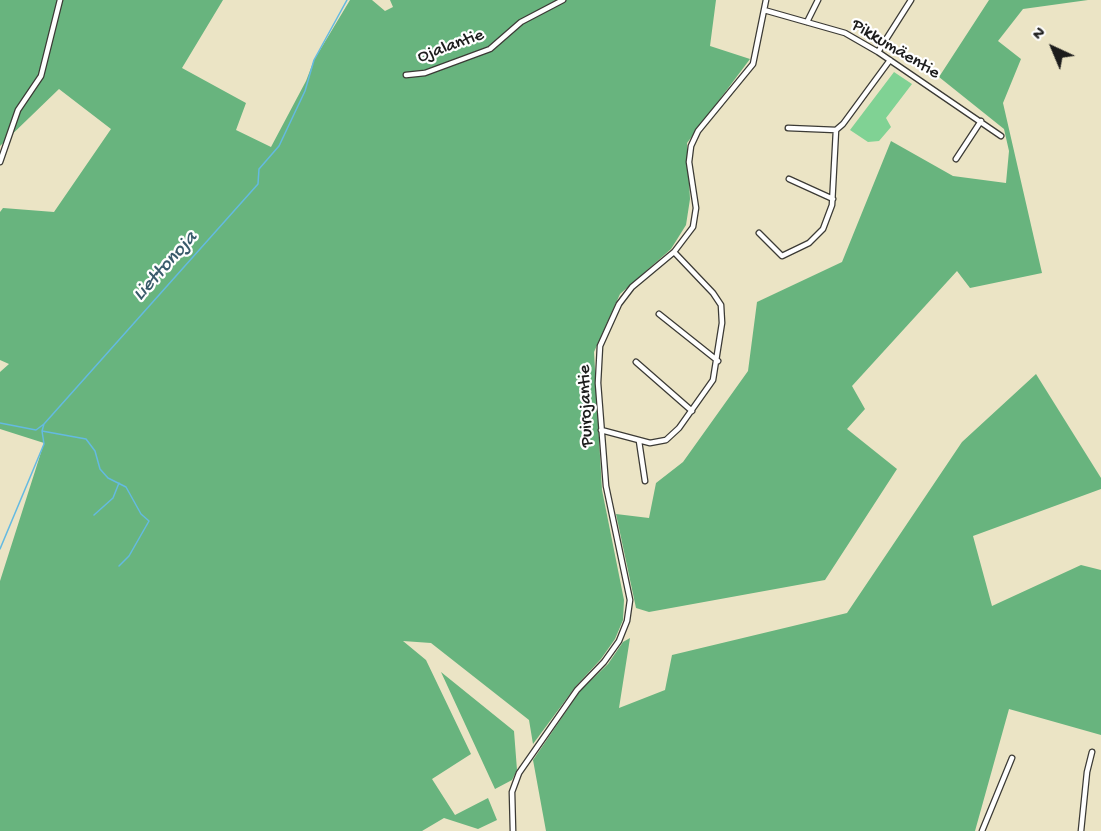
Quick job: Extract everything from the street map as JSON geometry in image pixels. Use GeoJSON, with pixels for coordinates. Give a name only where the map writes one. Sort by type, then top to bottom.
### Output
{"type":"FeatureCollection","features":[{"type":"Feature","properties":{"kind":"street"},"geometry":{"type":"LineString","coordinates":[[0,162],[18,110],[41,76],[60,0]]}},
{"type":"Feature","properties":{"kind":"street","name":"Ojalantie"},"geometry":{"type":"LineString","coordinates":[[406,75],[424,73],[489,49],[521,22],[563,0]]}},
{"type":"Feature","properties":{"kind":"street","name":"Puirojantie"},"geometry":{"type":"LineString","coordinates":[[513,831],[512,792],[519,773],[577,690],[604,662],[619,641],[627,621],[630,600],[606,486],[601,430],[598,363],[604,334],[619,304],[632,287],[687,239],[696,218],[695,192],[689,162],[693,139],[753,64],[766,0]]}},
{"type":"Feature","properties":{"kind":"street"},"geometry":{"type":"LineString","coordinates":[[807,22],[818,0]]}},
{"type":"Feature","properties":{"kind":"street"},"geometry":{"type":"LineString","coordinates":[[878,52],[911,0]]}},
{"type":"Feature","properties":{"kind":"street","name":"Pikkumäentie"},"geometry":{"type":"LineString","coordinates":[[764,10],[845,33],[878,52],[1001,136]]}},
{"type":"Feature","properties":{"kind":"street"},"geometry":{"type":"LineString","coordinates":[[788,128],[836,130],[843,124],[890,60]]}},
{"type":"Feature","properties":{"kind":"street"},"geometry":{"type":"LineString","coordinates":[[956,159],[981,121]]}},
{"type":"Feature","properties":{"kind":"street"},"geometry":{"type":"LineString","coordinates":[[759,233],[782,256],[809,243],[823,229],[833,199],[836,130]]}},
{"type":"Feature","properties":{"kind":"street"},"geometry":{"type":"LineString","coordinates":[[789,179],[833,199]]}},
{"type":"Feature","properties":{"kind":"street"},"geometry":{"type":"LineString","coordinates":[[601,430],[650,443],[666,440],[679,428],[711,385],[718,361],[722,324],[721,305],[713,293],[674,252]]}},
{"type":"Feature","properties":{"kind":"street"},"geometry":{"type":"LineString","coordinates":[[659,314],[718,361]]}},
{"type":"Feature","properties":{"kind":"street"},"geometry":{"type":"LineString","coordinates":[[636,362],[692,411]]}},
{"type":"Feature","properties":{"kind":"street"},"geometry":{"type":"LineString","coordinates":[[639,441],[645,481]]}},
{"type":"Feature","properties":{"kind":"street"},"geometry":{"type":"LineString","coordinates":[[1081,831],[1087,772],[1092,752]]}},
{"type":"Feature","properties":{"kind":"street"},"geometry":{"type":"LineString","coordinates":[[982,831],[1012,758]]}},
{"type":"Feature","properties":{"kind":"green space"},"geometry":{"type":"Polygon","coordinates":[[[0,0],[223,0],[182,68],[246,103],[236,130],[271,147],[306,81],[314,60],[350,0],[372,0],[385,11],[393,7],[390,0],[716,0],[710,46],[750,59],[687,143],[690,199],[686,225],[671,249],[620,294],[594,352],[602,490],[624,600],[623,620],[615,639],[601,659],[576,686],[533,744],[529,720],[431,643],[403,641],[426,660],[471,754],[432,779],[455,815],[488,798],[497,820],[478,829],[444,818],[422,831],[0,831],[0,581],[44,443],[0,429],[0,372],[9,364],[0,360],[0,212],[3,208],[54,212],[111,129],[59,89],[0,146],[0,0]]]}},
{"type":"Feature","properties":{"kind":"green space"},"geometry":{"type":"Polygon","coordinates":[[[989,0],[1088,0],[1023,9],[998,41],[1021,59],[1003,103],[1042,273],[970,288],[957,271],[852,386],[865,409],[847,429],[897,469],[825,580],[649,612],[636,608],[616,514],[649,518],[656,483],[683,462],[748,371],[757,302],[842,262],[891,141],[953,176],[1006,183],[1009,151],[1004,129],[939,77],[989,0]]]}},
{"type":"Feature","properties":{"kind":"green space"},"geometry":{"type":"Polygon","coordinates":[[[894,72],[912,84],[886,118],[891,127],[879,141],[868,142],[850,130],[894,72]]]}},
{"type":"Feature","properties":{"kind":"green space"},"geometry":{"type":"Polygon","coordinates":[[[1036,374],[1101,478],[1101,489],[973,536],[992,606],[1081,565],[1101,570],[1101,735],[1009,709],[975,831],[546,831],[533,760],[580,691],[608,664],[623,642],[630,638],[619,708],[665,690],[672,655],[847,613],[962,442],[1036,374]]]}},
{"type":"Feature","properties":{"kind":"green space"},"geometry":{"type":"Polygon","coordinates":[[[441,672],[514,731],[517,770],[512,780],[495,789],[441,672]]]}},
{"type":"Feature","properties":{"kind":"waterway","name":"Liettonoja"},"geometry":{"type":"LineString","coordinates":[[0,549],[44,444],[42,431],[44,424],[258,184],[259,169],[279,146],[305,91],[314,60],[347,0]]}},
{"type":"Feature","properties":{"kind":"waterway"},"geometry":{"type":"LineString","coordinates":[[0,423],[36,430],[44,424]]}},
{"type":"Feature","properties":{"kind":"waterway"},"geometry":{"type":"LineString","coordinates":[[42,431],[86,439],[95,451],[100,469],[108,478],[126,487],[141,514],[149,521],[129,556],[119,566]]}},
{"type":"Feature","properties":{"kind":"waterway"},"geometry":{"type":"LineString","coordinates":[[94,515],[113,498],[119,483]]}}]}
